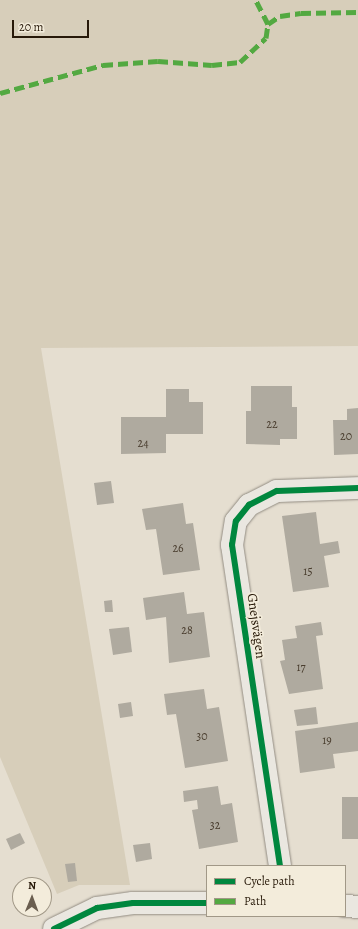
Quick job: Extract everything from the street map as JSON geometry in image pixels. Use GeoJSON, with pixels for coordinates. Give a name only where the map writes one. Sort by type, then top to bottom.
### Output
{"type":"FeatureCollection","features":[{"type":"Feature","properties":{"kind":"street","name":"Gnejsvägen"},"geometry":{"type":"LineString","coordinates":[[280,865],[232,545],[236,520],[249,505],[277,492],[358,488]]}},
{"type":"Feature","properties":{"kind":"street"},"geometry":{"type":"LineString","coordinates":[[54,929],[96,908],[133,903],[206,903]]}},
{"type":"Feature","properties":{"kind":"street"},"geometry":{"type":"LineString","coordinates":[[346,906],[358,906]]}},
{"type":"Feature","properties":{"kind":"shaded area"},"geometry":{"type":"Polygon","coordinates":[[[0,0],[358,0],[358,346],[41,348],[130,885],[79,885],[57,894],[52,882],[52,877],[50,877],[0,757],[0,0]]]}},
{"type":"Feature","properties":{"kind":"building"},"geometry":{"type":"Polygon","coordinates":[[[251,386],[292,386],[292,407],[297,407],[297,439],[280,439],[280,445],[246,444],[246,411],[251,411],[251,386]]]}},
{"type":"Feature","properties":{"kind":"building"},"geometry":{"type":"Polygon","coordinates":[[[166,389],[189,389],[189,402],[203,402],[203,434],[166,434],[166,453],[121,454],[121,417],[166,417],[166,389]]]}},
{"type":"Feature","properties":{"kind":"building"},"geometry":{"type":"Polygon","coordinates":[[[358,408],[358,454],[334,455],[333,420],[347,420],[347,409],[358,408]]]}},
{"type":"Feature","properties":{"kind":"building"},"geometry":{"type":"Polygon","coordinates":[[[111,481],[114,503],[97,505],[94,483],[111,481]]]}},
{"type":"Feature","properties":{"kind":"building"},"geometry":{"type":"Polygon","coordinates":[[[183,503],[186,524],[193,523],[200,570],[163,575],[156,529],[146,530],[142,509],[183,503]]]}},
{"type":"Feature","properties":{"kind":"building"},"geometry":{"type":"Polygon","coordinates":[[[316,512],[320,544],[338,541],[340,553],[324,556],[329,587],[293,592],[282,516],[316,512]]]}},
{"type":"Feature","properties":{"kind":"building"},"geometry":{"type":"Polygon","coordinates":[[[184,592],[187,614],[204,612],[210,657],[169,663],[166,617],[146,620],[143,598],[184,592]]]}},
{"type":"Feature","properties":{"kind":"building"},"geometry":{"type":"Polygon","coordinates":[[[112,600],[113,612],[105,612],[104,601],[112,600]]]}},
{"type":"Feature","properties":{"kind":"building"},"geometry":{"type":"Polygon","coordinates":[[[321,622],[323,635],[316,636],[323,689],[289,694],[280,661],[285,660],[282,640],[297,638],[295,626],[321,622]]]}},
{"type":"Feature","properties":{"kind":"building"},"geometry":{"type":"Polygon","coordinates":[[[129,627],[132,652],[113,655],[109,629],[129,627]]]}},
{"type":"Feature","properties":{"kind":"building"},"geometry":{"type":"Polygon","coordinates":[[[204,689],[207,709],[219,707],[228,761],[185,768],[176,714],[167,715],[164,694],[204,689]]]}},
{"type":"Feature","properties":{"kind":"building"},"geometry":{"type":"Polygon","coordinates":[[[131,702],[133,716],[120,718],[118,704],[131,702]]]}},
{"type":"Feature","properties":{"kind":"building"},"geometry":{"type":"Polygon","coordinates":[[[316,707],[318,724],[297,726],[294,710],[316,707]]]}},
{"type":"Feature","properties":{"kind":"building"},"geometry":{"type":"Polygon","coordinates":[[[358,722],[358,751],[333,754],[335,768],[300,773],[295,731],[358,722]]]}},
{"type":"Feature","properties":{"kind":"building"},"geometry":{"type":"Polygon","coordinates":[[[218,786],[221,805],[232,803],[238,842],[199,849],[192,810],[198,809],[197,800],[184,802],[183,791],[218,786]]]}},
{"type":"Feature","properties":{"kind":"building"},"geometry":{"type":"Polygon","coordinates":[[[342,797],[358,797],[358,839],[342,839],[342,797]]]}},
{"type":"Feature","properties":{"kind":"building"},"geometry":{"type":"Polygon","coordinates":[[[20,833],[25,843],[11,850],[6,839],[20,833]]]}},
{"type":"Feature","properties":{"kind":"building"},"geometry":{"type":"Polygon","coordinates":[[[150,843],[152,859],[136,862],[133,845],[150,843]]]}},
{"type":"Feature","properties":{"kind":"building"},"geometry":{"type":"Polygon","coordinates":[[[75,863],[77,881],[68,882],[65,864],[75,863]]]}},
{"type":"Feature","properties":{"kind":"marked path"},"geometry":{"type":"LineString","coordinates":[[0,93],[103,65],[158,61],[212,65],[240,62],[266,38],[268,24],[256,0]]}},
{"type":"Feature","properties":{"kind":"marked path"},"geometry":{"type":"LineString","coordinates":[[268,24],[280,16],[301,13],[358,12]]}},
{"type":"Feature","properties":{"kind":"cycle path"},"geometry":{"type":"LineString","coordinates":[[280,865],[232,545],[236,521],[249,505],[277,491],[358,488]]}},
{"type":"Feature","properties":{"kind":"cycle path"},"geometry":{"type":"LineString","coordinates":[[54,929],[97,908],[133,903],[206,903]]}}]}
